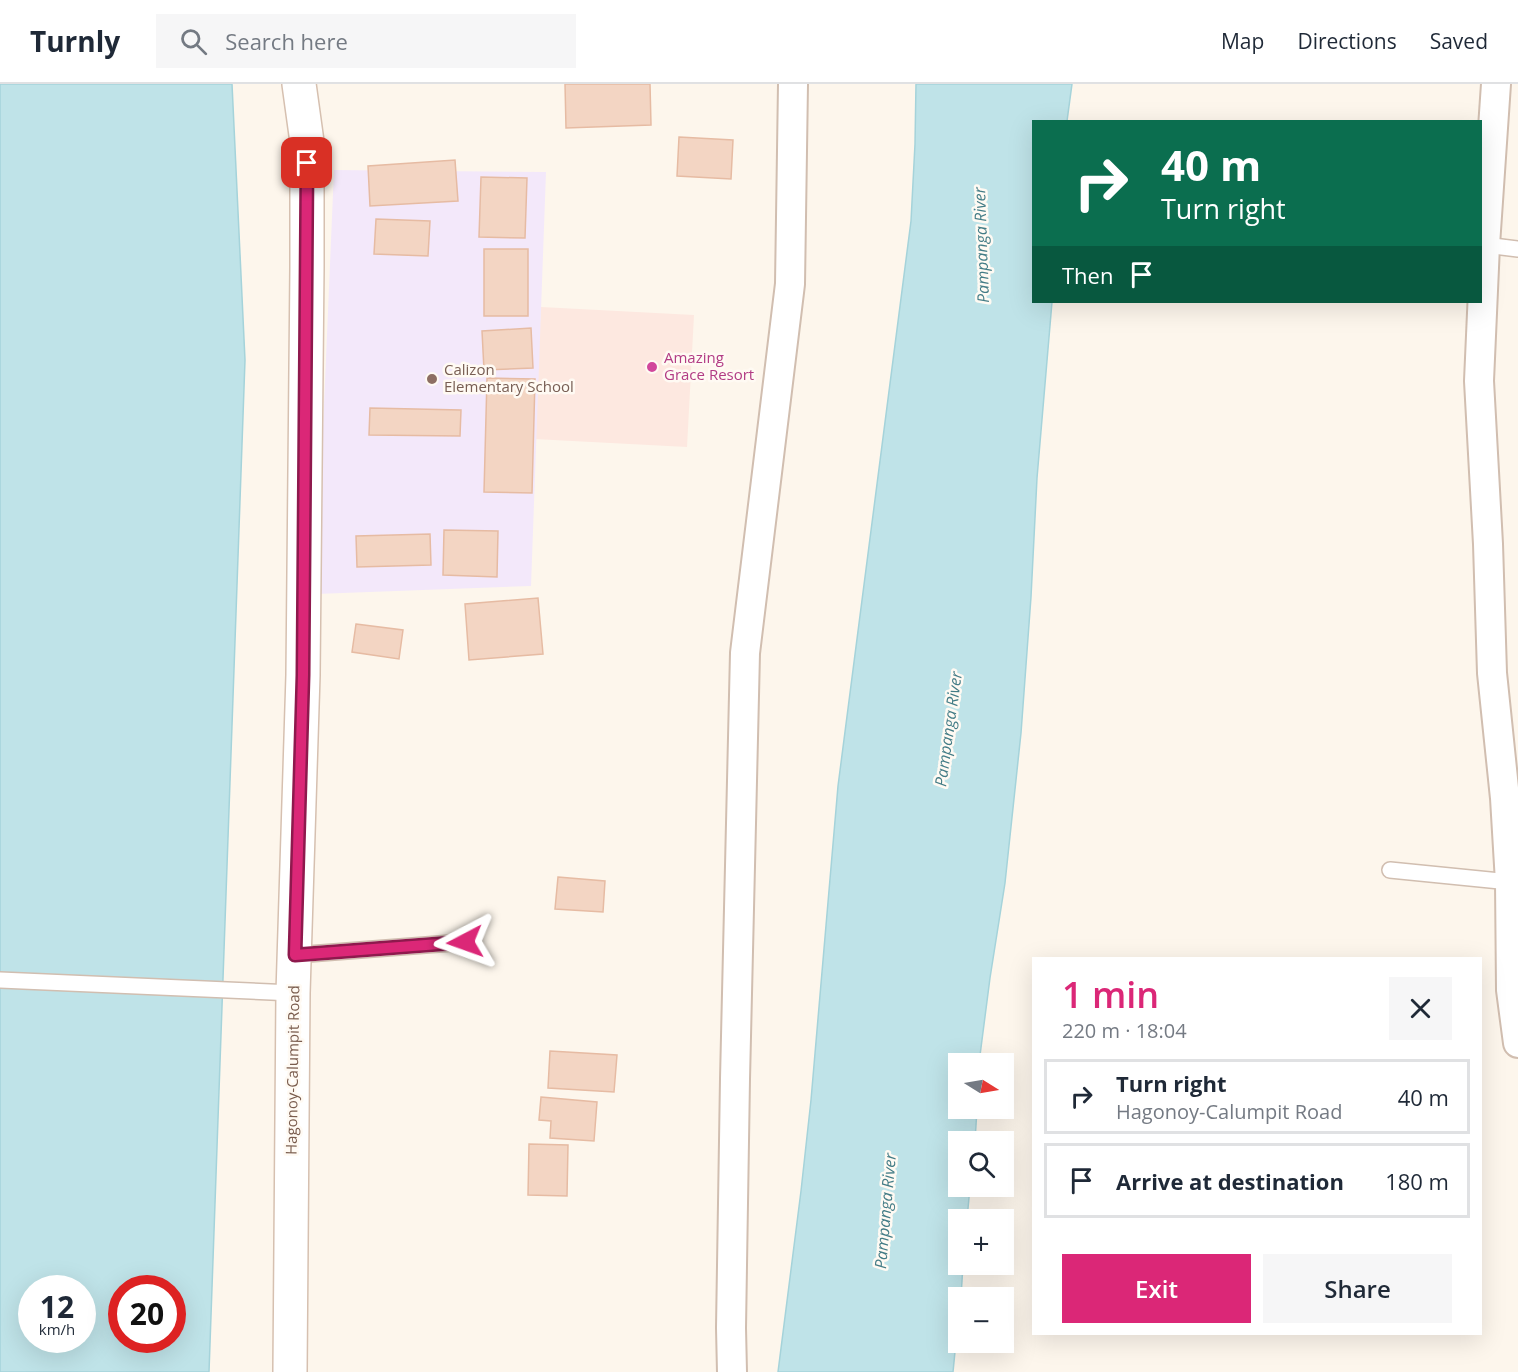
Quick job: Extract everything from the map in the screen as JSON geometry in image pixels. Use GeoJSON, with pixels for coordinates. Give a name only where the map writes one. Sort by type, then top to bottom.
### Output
{"type":"FeatureCollection","features":[{"type":"Feature","properties":{"kind":"main road","name":"Hagonoy-Calumpit Road"},"geometry":{"type":"LineString","coordinates":[[290,1372],[293,993],[303,675],[308,142],[299,84]]}},
{"type":"Feature","properties":{"kind":"street"},"geometry":{"type":"LineString","coordinates":[[732,1372],[735,1103],[746,653],[790,284],[793,84]]}},
{"type":"Feature","properties":{"kind":"street"},"geometry":{"type":"LineString","coordinates":[[1496,84],[1479,381],[1492,673],[1505,798],[1518,1043]]}},
{"type":"Feature","properties":{"kind":"lane"},"geometry":{"type":"LineString","coordinates":[[1485,245],[1518,249]]}},
{"type":"Feature","properties":{"kind":"lane"},"geometry":{"type":"LineString","coordinates":[[1390,870],[1510,882]]}},
{"type":"Feature","properties":{"kind":"lane"},"geometry":{"type":"LineString","coordinates":[[295,955],[465,942]]}},
{"type":"Feature","properties":{"kind":"lane"},"geometry":{"type":"LineString","coordinates":[[0,980],[293,993]]}},
{"type":"Feature","properties":{"kind":"shaded area","name":"Calizon Elementary School"},"geometry":{"type":"Polygon","coordinates":[[[334,170],[546,172],[531,586],[316,594],[334,170]]]}},
{"type":"Feature","properties":{"kind":"shaded area"},"geometry":{"type":"Polygon","coordinates":[[[541,307],[694,315],[687,447],[534,439],[541,307]]]}},
{"type":"Feature","properties":{"kind":"water"},"geometry":{"type":"Polygon","coordinates":[[[0,84],[232,84],[245,360],[209,1372],[0,1372],[0,84]]]}},
{"type":"Feature","properties":{"kind":"water","name":"Pampanga River"},"geometry":{"type":"Polygon","coordinates":[[[916,84],[1072,84],[1067,120],[1032,120],[1032,303],[1052,303],[1037,478],[1021,733],[1005,883],[980,1053],[948,1053],[948,1119],[976,1119],[976,1131],[948,1131],[948,1197],[969,1197],[968,1209],[948,1209],[948,1275],[962,1275],[962,1287],[948,1287],[948,1353],[955,1353],[953,1372],[778,1372],[811,1100],[838,786],[911,221],[916,84]]]}},
{"type":"Feature","properties":{"kind":"building"},"geometry":{"type":"Polygon","coordinates":[[[565,84],[650,84],[651,125],[566,128],[565,84]]]}},
{"type":"Feature","properties":{"kind":"building"},"geometry":{"type":"Polygon","coordinates":[[[679,137],[733,140],[731,179],[677,176],[679,137]]]}},
{"type":"Feature","properties":{"kind":"building"},"geometry":{"type":"Polygon","coordinates":[[[455,160],[458,201],[370,206],[368,166],[455,160]]]}},
{"type":"Feature","properties":{"kind":"building"},"geometry":{"type":"Polygon","coordinates":[[[481,177],[527,178],[525,238],[479,237],[481,177]]]}},
{"type":"Feature","properties":{"kind":"building"},"geometry":{"type":"Polygon","coordinates":[[[376,219],[430,221],[428,256],[374,254],[376,219]]]}},
{"type":"Feature","properties":{"kind":"building"},"geometry":{"type":"Polygon","coordinates":[[[484,249],[528,249],[528,316],[484,316],[484,249]]]}},
{"type":"Feature","properties":{"kind":"building"},"geometry":{"type":"Polygon","coordinates":[[[531,328],[533,368],[484,370],[482,331],[531,328]]]}},
{"type":"Feature","properties":{"kind":"building"},"geometry":{"type":"Polygon","coordinates":[[[487,378],[535,379],[532,493],[484,492],[487,378]]]}},
{"type":"Feature","properties":{"kind":"building"},"geometry":{"type":"Polygon","coordinates":[[[370,408],[461,410],[460,436],[369,435],[370,408]]]}},
{"type":"Feature","properties":{"kind":"building"},"geometry":{"type":"Polygon","coordinates":[[[444,530],[498,531],[497,577],[443,575],[444,530]]]}},
{"type":"Feature","properties":{"kind":"building"},"geometry":{"type":"Polygon","coordinates":[[[430,534],[431,565],[357,567],[356,536],[430,534]]]}},
{"type":"Feature","properties":{"kind":"building"},"geometry":{"type":"Polygon","coordinates":[[[538,598],[543,654],[469,660],[465,604],[538,598]]]}},
{"type":"Feature","properties":{"kind":"building"},"geometry":{"type":"Polygon","coordinates":[[[356,624],[403,630],[399,659],[352,652],[356,624]]]}},
{"type":"Feature","properties":{"kind":"building"},"geometry":{"type":"Polygon","coordinates":[[[558,877],[605,881],[603,912],[555,909],[558,877]]]}},
{"type":"Feature","properties":{"kind":"building"},"geometry":{"type":"Polygon","coordinates":[[[550,1051],[617,1055],[614,1092],[548,1088],[550,1051]]]}},
{"type":"Feature","properties":{"kind":"building"},"geometry":{"type":"Polygon","coordinates":[[[541,1097],[597,1102],[594,1141],[550,1138],[551,1121],[539,1120],[541,1097]]]}},
{"type":"Feature","properties":{"kind":"building"},"geometry":{"type":"Polygon","coordinates":[[[529,1144],[568,1145],[567,1196],[528,1195],[529,1144]]]}},
{"type":"Feature","properties":{"kind":"place","name":"Amazing Grace Resort"},"geometry":{"type":"Point","coordinates":[652,367]}},
{"type":"Feature","properties":{"kind":"place","name":"Calizon Elementary School"},"geometry":{"type":"Point","coordinates":[432,379]}},
{"type":"Feature","properties":{"kind":"route"},"geometry":{"type":"LineString","coordinates":[[307,163],[303,675],[295,955],[465,942]]}}]}
